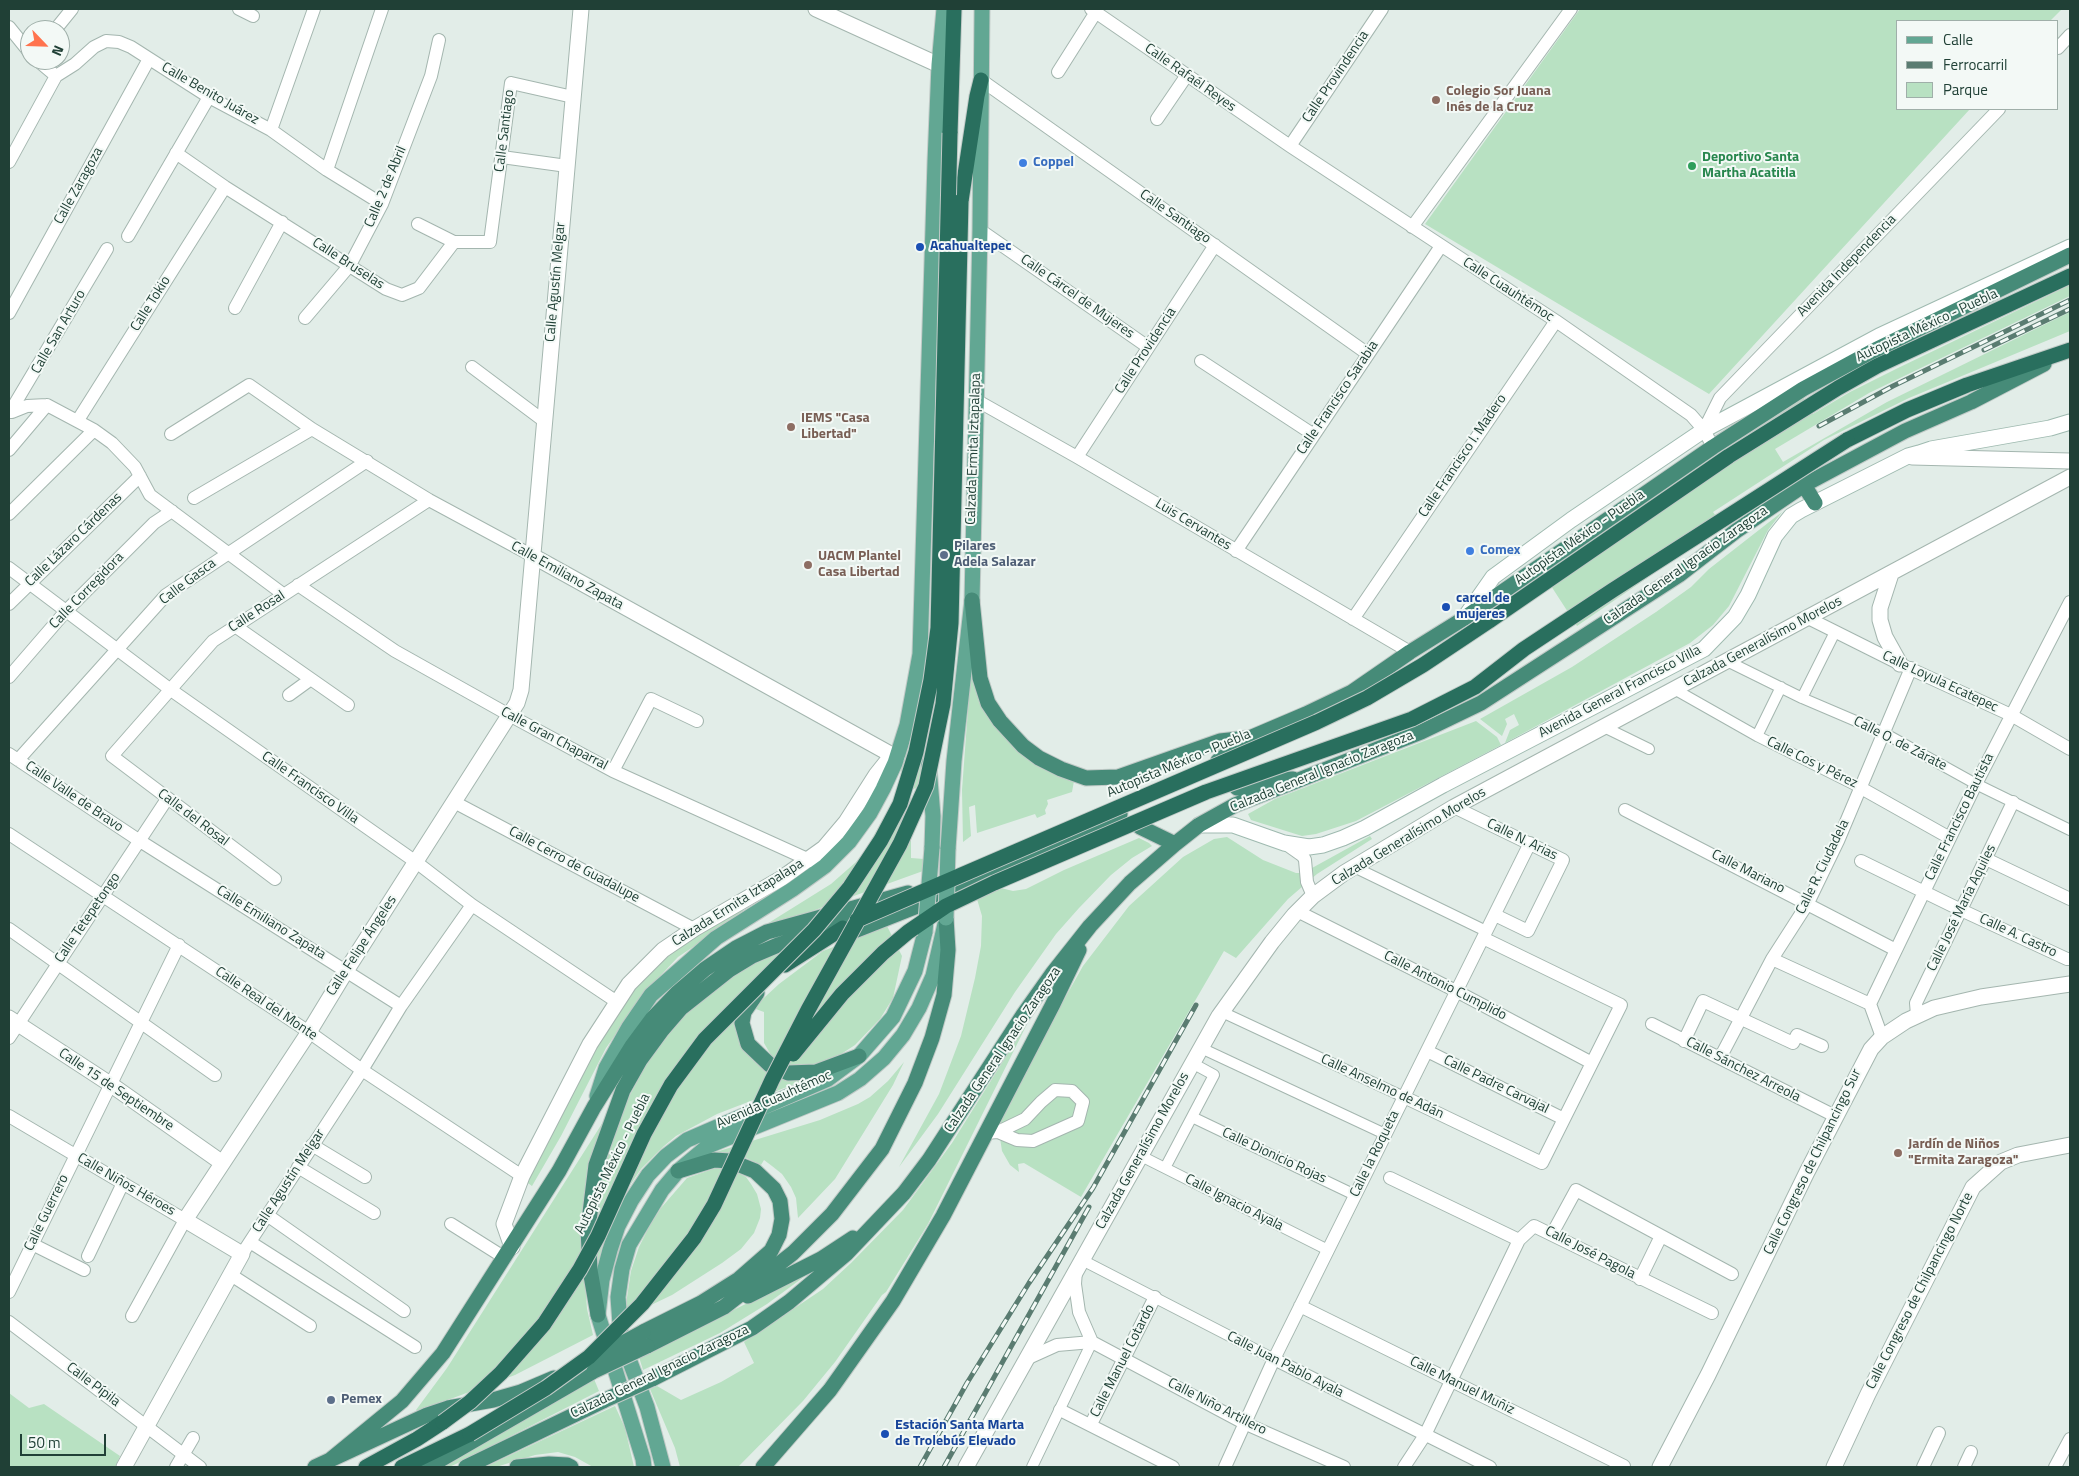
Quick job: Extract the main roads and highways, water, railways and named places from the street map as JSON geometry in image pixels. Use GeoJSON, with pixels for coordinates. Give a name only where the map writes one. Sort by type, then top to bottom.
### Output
{"type":"FeatureCollection","features":[{"type":"Feature","properties":{"kind":"highway"},"geometry":{"type":"LineString","coordinates":[[754,990],[814,930],[864,868],[900,804],[916,752],[931,680],[938,628],[954,9]]}},
{"type":"Feature","properties":{"kind":"highway"},"geometry":{"type":"LineString","coordinates":[[428,1467],[592,1362],[642,1304],[694,1238],[714,1205],[772,1080],[808,1010],[900,844],[926,786],[936,746],[948,668],[951,623],[961,201],[976,96],[981,80]]}},
{"type":"Feature","properties":{"kind":"highway"},"geometry":{"type":"LineString","coordinates":[[598,1315],[590,1270],[588,1229],[596,1165],[623,1090],[640,1060],[680,1008],[730,970],[752,956],[778,945],[987,878],[1124,812],[1212,765],[1252,737],[1352,692],[1410,652],[1463,619],[1713,447],[1803,389],[1871,352],[2070,255]]}},
{"type":"Feature","properties":{"kind":"highway","name":"Autopista México - Puebla"},"geometry":{"type":"LineString","coordinates":[[366,1467],[417,1439],[470,1402],[500,1373],[544,1324],[580,1269],[598,1236],[644,1134],[671,1085],[705,1039],[754,990],[806,950],[868,914],[1274,741],[1367,698],[1440,654],[1729,456],[1838,388],[1877,366],[2070,276]]}},
{"type":"Feature","properties":{"kind":"highway"},"geometry":{"type":"LineString","coordinates":[[772,1080],[823,1016],[858,977],[908,932],[1003,879],[1206,792],[1412,719],[1475,687],[1524,649],[1682,545],[1848,440],[1907,410],[1967,385],[2070,350]]}},
{"type":"Feature","properties":{"kind":"highway","name":"Calzada General Ignacio Zaragoza"},"geometry":{"type":"LineString","coordinates":[[466,1467],[752,1328],[817,1280],[877,1222],[904,1193],[930,1160],[1023,1015],[1090,926],[1130,883],[1199,826],[1235,805],[1421,732],[1482,703],[1679,574],[1736,531],[1804,484],[1905,431],[1971,402],[2070,350]]}},
{"type":"Feature","properties":{"kind":"highway"},"geometry":{"type":"LineString","coordinates":[[1804,484],[1815,503]]}},
{"type":"Feature","properties":{"kind":"highway"},"geometry":{"type":"LineString","coordinates":[[972,600],[980,678],[988,703],[1000,721],[1023,746],[1039,758],[1061,769],[1086,778],[1118,777],[1220,741],[1252,737]]}},
{"type":"Feature","properties":{"kind":"highway"},"geometry":{"type":"LineString","coordinates":[[594,1107],[652,1019],[677,993],[705,969],[736,948],[767,932],[976,874],[1116,811],[1212,765]]}},
{"type":"Feature","properties":{"kind":"highway"},"geometry":{"type":"LineString","coordinates":[[859,1056],[816,1072],[799,1074],[779,1070],[762,1059],[748,1044],[742,1023],[744,1012],[750,1001],[763,986],[802,957],[834,939],[910,908],[1140,827],[1199,801],[1265,780],[1304,778]]}},
{"type":"Feature","properties":{"kind":"highway"},"geometry":{"type":"LineString","coordinates":[[1140,827],[1175,844]]}},
{"type":"Feature","properties":{"kind":"highway"},"geometry":{"type":"LineString","coordinates":[[724,1307],[793,1253],[813,1234],[850,1192],[882,1149],[915,1083],[938,1018],[948,969],[946,912]]}},
{"type":"Feature","properties":{"kind":"highway"},"geometry":{"type":"LineString","coordinates":[[763,1467],[830,1390],[893,1301],[992,1132],[1090,926]]}},
{"type":"Feature","properties":{"kind":"highway","name":"Calzada Ermita Iztapalapa"},"geometry":{"type":"LineString","coordinates":[[330,1460],[380,1420],[415,1388],[443,1353],[559,1171],[594,1107]]}},
{"type":"Feature","properties":{"kind":"highway"},"geometry":{"type":"LineString","coordinates":[[645,1339],[739,1279],[771,1251],[779,1235],[782,1219],[780,1201],[774,1189],[755,1171],[730,1161],[714,1160],[678,1171]]}},
{"type":"Feature","properties":{"kind":"highway"},"geometry":{"type":"LineString","coordinates":[[315,1467],[427,1415],[448,1408],[493,1400],[521,1392],[724,1307],[821,1259],[877,1222]]}},
{"type":"Feature","properties":{"kind":"highway"},"geometry":{"type":"LineString","coordinates":[[402,1467],[470,1434],[592,1362]]}},
{"type":"Feature","properties":{"kind":"highway"},"geometry":{"type":"LineString","coordinates":[[517,1467],[549,1464],[571,1467]]}},
{"type":"Feature","properties":{"kind":"main road","name":"Calzada Ermita Iztapalapa"},"geometry":{"type":"LineString","coordinates":[[594,1107],[606,1068],[629,1027],[651,996],[716,938],[765,908],[825,866],[849,842],[870,813],[883,788],[913,702],[920,654],[920,604],[938,65],[944,9]]}},
{"type":"Feature","properties":{"kind":"main road","name":"Calzada Ermita Iztapalapa"},"geometry":{"type":"LineString","coordinates":[[946,912],[954,761],[972,600],[980,230],[982,9]]}},
{"type":"Feature","properties":{"kind":"main road"},"geometry":{"type":"LineString","coordinates":[[920,604],[934,631],[943,637],[954,637],[960,633],[970,618]]}},
{"type":"Feature","properties":{"kind":"main road","name":"Avenida Cuauhtémoc"},"geometry":{"type":"LineString","coordinates":[[644,1467],[598,1315],[602,1280],[618,1226],[648,1175],[666,1156],[687,1140],[828,1079],[859,1056],[894,1017],[915,971],[925,932],[932,848],[933,816],[920,654]]}},
{"type":"Feature","properties":{"kind":"main road","name":"Avenida Cuauhtémoc"},"geometry":{"type":"LineString","coordinates":[[664,1467],[646,1407],[621,1338],[618,1297],[622,1269],[629,1245],[662,1190],[678,1171],[708,1146],[838,1093],[860,1079],[884,1058],[903,1034],[919,1008],[933,976],[946,912]]}},
{"type":"Feature","properties":{"kind":"railway"},"geometry":{"type":"LineString","coordinates":[[1819,426],[1893,386],[2070,300]]}},
{"type":"Feature","properties":{"kind":"railway"},"geometry":{"type":"LineString","coordinates":[[1984,350],[2070,309]]}},
{"type":"Feature","properties":{"kind":"railway"},"geometry":{"type":"LineString","coordinates":[[920,1467],[967,1383],[1029,1283],[1093,1188],[1196,1005]]}},
{"type":"Feature","properties":{"kind":"railway"},"geometry":{"type":"LineString","coordinates":[[944,1467],[1089,1207]]}},
{"type":"Feature","properties":{"kind":"place","name":"Colegio Sor Juana Inés de la Cruz"},"geometry":{"type":"Point","coordinates":[1436,100]}},
{"type":"Feature","properties":{"kind":"place","name":"Coppel"},"geometry":{"type":"Point","coordinates":[1023,163]}},
{"type":"Feature","properties":{"kind":"place","name":"Deportivo Santa Martha Acatitla"},"geometry":{"type":"Point","coordinates":[1692,166]}},
{"type":"Feature","properties":{"kind":"place","name":"Acahualtepec"},"geometry":{"type":"Point","coordinates":[920,247]}},
{"type":"Feature","properties":{"kind":"place","name":"IEMS \"Casa Libertad\""},"geometry":{"type":"Point","coordinates":[791,427]}},
{"type":"Feature","properties":{"kind":"place","name":"Comex"},"geometry":{"type":"Point","coordinates":[1470,551]}},
{"type":"Feature","properties":{"kind":"place","name":"Pilares Adela Salazar"},"geometry":{"type":"Point","coordinates":[944,555]}},
{"type":"Feature","properties":{"kind":"place","name":"UACM Plantel Casa Libertad"},"geometry":{"type":"Point","coordinates":[808,565]}},
{"type":"Feature","properties":{"kind":"place","name":"carcel de mujeres"},"geometry":{"type":"Point","coordinates":[1446,607]}},
{"type":"Feature","properties":{"kind":"place","name":"Jardín de Niños \"Ermita Zaragoza\""},"geometry":{"type":"Point","coordinates":[1898,1153]}},
{"type":"Feature","properties":{"kind":"place","name":"Pemex"},"geometry":{"type":"Point","coordinates":[331,1400]}},
{"type":"Feature","properties":{"kind":"place","name":"Estación Santa Marta de Trolebús Elevado"},"geometry":{"type":"Point","coordinates":[885,1434]}}]}
